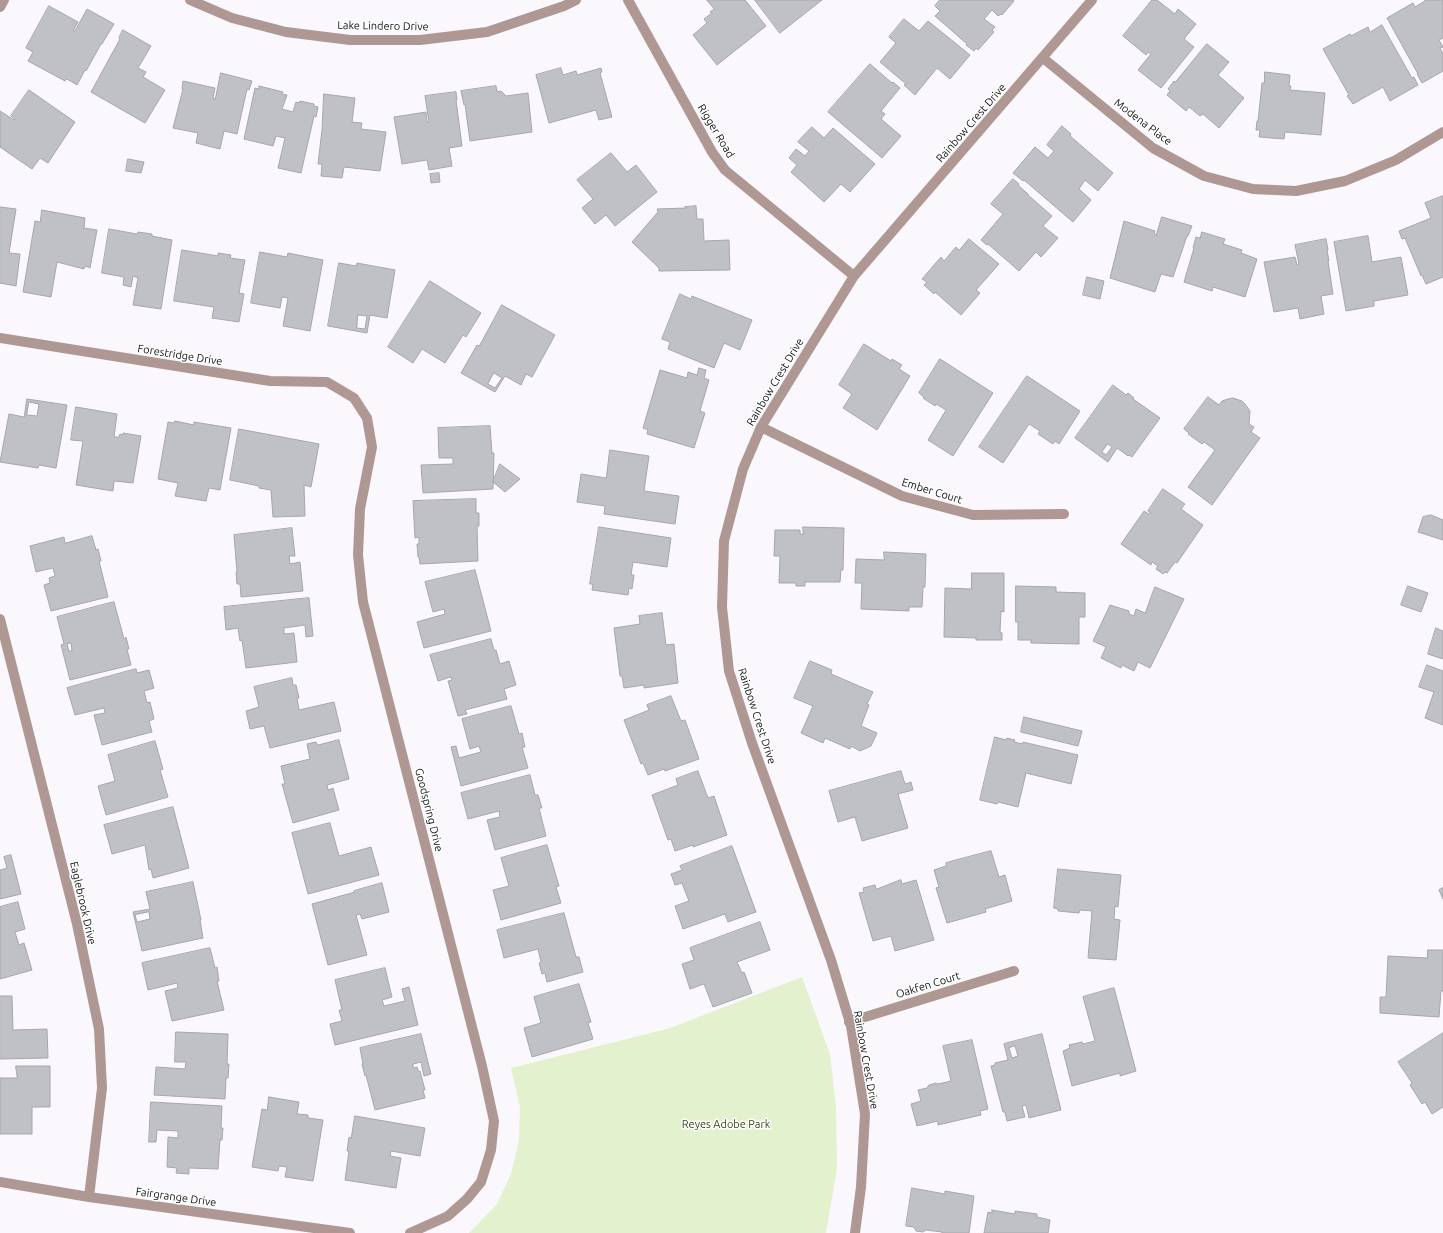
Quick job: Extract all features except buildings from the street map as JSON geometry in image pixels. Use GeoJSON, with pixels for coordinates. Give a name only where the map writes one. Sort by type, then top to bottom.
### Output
{"type":"FeatureCollection","features":[{"type":"Feature","properties":{"kind":"street"},"geometry":{"type":"LineString","coordinates":[[0,7],[4,0]]}},
{"type":"Feature","properties":{"kind":"street","name":"Lake Lindero Drive"},"geometry":{"type":"LineString","coordinates":[[190,0],[232,18],[286,32],[350,40],[420,40],[487,32],[564,6],[576,0]]}},
{"type":"Feature","properties":{"kind":"street","name":"Rigger Road"},"geometry":{"type":"LineString","coordinates":[[628,0],[712,152],[725,170],[854,276]]}},
{"type":"Feature","properties":{"kind":"street","name":"Rainbow Crest Drive"},"geometry":{"type":"LineString","coordinates":[[855,1233],[861,1187],[865,1114],[849,1022],[831,960],[752,743],[729,671],[722,607],[724,541],[743,469],[761,426],[854,276],[1092,0]]}},
{"type":"Feature","properties":{"kind":"street","name":"Modena Place"},"geometry":{"type":"LineString","coordinates":[[1043,58],[1153,148],[1204,176],[1253,189],[1296,191],[1345,181],[1396,160],[1443,132]]}},
{"type":"Feature","properties":{"kind":"street","name":"Forestridge Drive"},"geometry":{"type":"LineString","coordinates":[[0,338],[270,381],[327,382],[354,398]]}},
{"type":"Feature","properties":{"kind":"street","name":"Goodspring Drive"},"geometry":{"type":"LineString","coordinates":[[354,398],[367,418],[372,447],[360,509],[358,554],[363,602],[482,1066],[494,1121],[491,1150],[481,1182],[467,1199],[448,1216],[410,1233]]}},
{"type":"Feature","properties":{"kind":"street","name":"Ember Court"},"geometry":{"type":"LineString","coordinates":[[761,426],[902,496],[973,515],[1064,514]]}},
{"type":"Feature","properties":{"kind":"street","name":"Eaglebrook Drive"},"geometry":{"type":"LineString","coordinates":[[0,619],[77,924],[99,1029],[102,1088],[89,1197]]}},
{"type":"Feature","properties":{"kind":"street","name":"Oakfen Court"},"geometry":{"type":"LineString","coordinates":[[849,1022],[1014,971]]}},
{"type":"Feature","properties":{"kind":"street","name":"Fairgrange Drive"},"geometry":{"type":"LineString","coordinates":[[0,1182],[89,1197],[350,1233]]}},
{"type":"Feature","properties":{"kind":"green space","name":"Reyes Adobe Park"},"geometry":{"type":"Polygon","coordinates":[[[802,977],[830,1054],[836,1107],[837,1168],[826,1233],[469,1233],[497,1204],[511,1174],[519,1140],[520,1107],[511,1068],[670,1028],[802,977]]]}}]}
